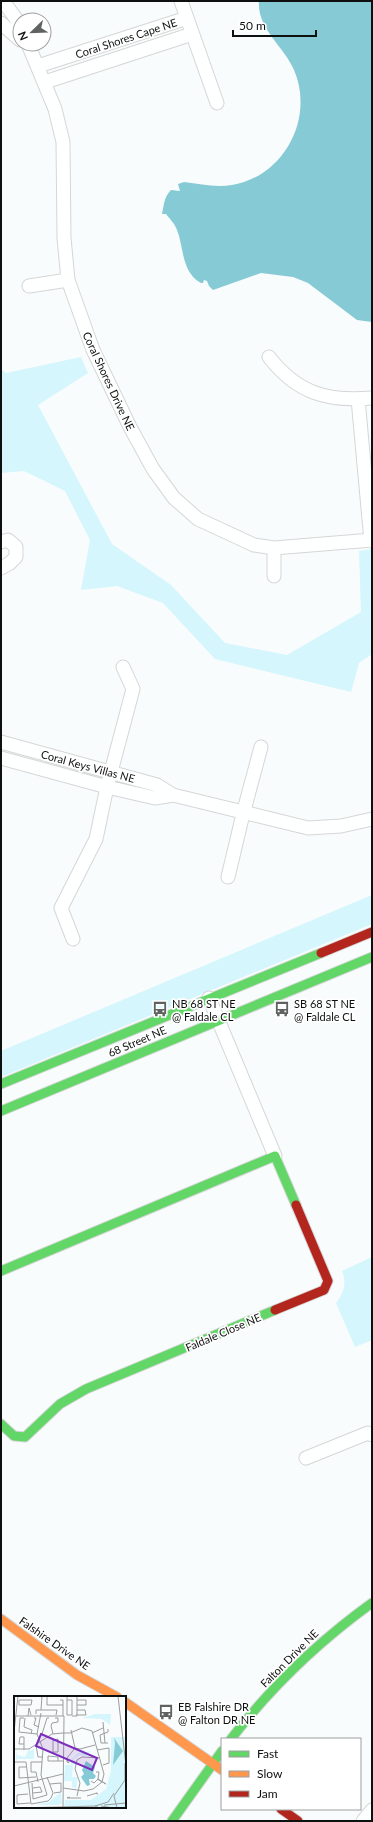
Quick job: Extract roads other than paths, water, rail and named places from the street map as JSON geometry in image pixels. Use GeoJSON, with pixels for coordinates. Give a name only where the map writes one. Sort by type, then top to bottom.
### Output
{"type":"FeatureCollection","features":[{"type":"Feature","properties":{"kind":"street"},"geometry":{"type":"LineString","coordinates":[[3,1],[12,13]]}},
{"type":"Feature","properties":{"kind":"street"},"geometry":{"type":"LineString","coordinates":[[181,1],[187,18]]}},
{"type":"Feature","properties":{"kind":"street","name":"Coral Shores Cape NE"},"geometry":{"type":"LineString","coordinates":[[38,66],[187,18],[192,34],[45,82]]}},
{"type":"Feature","properties":{"kind":"street"},"geometry":{"type":"LineString","coordinates":[[1,23],[12,33]]}},
{"type":"Feature","properties":{"kind":"street"},"geometry":{"type":"LineString","coordinates":[[192,34],[217,103]]}},
{"type":"Feature","properties":{"kind":"street","name":"Coral Shores Drive NE"},"geometry":{"type":"LineString","coordinates":[[31,52],[45,82],[55,109],[63,142],[64,238],[68,280],[97,360],[147,457],[174,498],[198,519],[254,545],[274,548],[372,541]]}},
{"type":"Feature","properties":{"kind":"street"},"geometry":{"type":"LineString","coordinates":[[29,286],[68,280]]}},
{"type":"Feature","properties":{"kind":"street"},"geometry":{"type":"LineString","coordinates":[[268,357],[281,373],[298,386],[328,397],[358,399],[372,398]]}},
{"type":"Feature","properties":{"kind":"street"},"geometry":{"type":"LineString","coordinates":[[358,399],[372,541]]}},
{"type":"Feature","properties":{"kind":"street"},"geometry":{"type":"LineString","coordinates":[[1,542],[8,540],[16,547],[16,557],[10,563],[1,568]]}},
{"type":"Feature","properties":{"kind":"street"},"geometry":{"type":"LineString","coordinates":[[274,548],[274,576]]}},
{"type":"Feature","properties":{"kind":"street"},"geometry":{"type":"LineString","coordinates":[[73,939],[60,908],[96,839],[109,779],[133,689],[123,667]]}},
{"type":"Feature","properties":{"kind":"street","name":"Coral Keys Villas NE"},"geometry":{"type":"LineString","coordinates":[[1,742],[109,779],[155,798],[173,795],[243,814],[308,828],[341,826],[372,819]]}},
{"type":"Feature","properties":{"kind":"street"},"geometry":{"type":"LineString","coordinates":[[228,878],[243,814],[262,747]]}},
{"type":"Feature","properties":{"kind":"street","name":"Coral Keys Villas NE"},"geometry":{"type":"LineString","coordinates":[[1,758],[109,779]]}},
{"type":"Feature","properties":{"kind":"street","name":"68 Street NE"},"geometry":{"type":"LineString","coordinates":[[1,1084],[372,932]]}},
{"type":"Feature","properties":{"kind":"street","name":"68 Street NE"},"geometry":{"type":"LineString","coordinates":[[1,1111],[372,957]]}},
{"type":"Feature","properties":{"kind":"street","name":"Faldale Close NE"},"geometry":{"type":"LineString","coordinates":[[1,1424],[14,1436],[25,1437],[60,1404],[86,1389],[324,1290],[328,1281],[209,998]]}},
{"type":"Feature","properties":{"kind":"street"},"geometry":{"type":"LineString","coordinates":[[1,1271],[275,1156]]}},
{"type":"Feature","properties":{"kind":"street"},"geometry":{"type":"LineString","coordinates":[[306,1458],[368,1433],[372,1435]]}},
{"type":"Feature","properties":{"kind":"street","name":"Falton Drive NE"},"geometry":{"type":"LineString","coordinates":[[232,1738],[276,1686],[313,1648],[345,1621],[372,1603]]}},
{"type":"Feature","properties":{"kind":"street","name":"Falshire Drive NE"},"geometry":{"type":"LineString","coordinates":[[1,1619],[77,1675],[115,1696]]}},
{"type":"Feature","properties":{"kind":"street"},"geometry":{"type":"LineString","coordinates":[[126,1703],[221,1769]]}},
{"type":"Feature","properties":{"kind":"street"},"geometry":{"type":"LineString","coordinates":[[172,1821],[221,1752]]}},
{"type":"Feature","properties":{"kind":"street"},"geometry":{"type":"LineString","coordinates":[[282,1810],[298,1821]]}},
{"type":"Feature","properties":{"kind":"street"},"geometry":{"type":"LineString","coordinates":[[363,1821],[372,1810]]}},
{"type":"Feature","properties":{"kind":"water"},"geometry":{"type":"Polygon","coordinates":[[[259,1],[372,1],[372,322],[357,320],[308,283],[293,277],[261,273],[213,290],[207,281],[204,280],[203,283],[201,283],[190,272],[186,266],[176,228],[166,214],[162,214],[167,195],[171,190],[180,191],[178,184],[184,182],[222,186],[244,182],[260,175],[273,164],[285,152],[293,137],[301,104],[299,87],[290,61],[272,37],[262,20],[259,1]]]}},
{"type":"Feature","properties":{"kind":"place","name":"NB 68 ST NE @ Faldale CL"},"geometry":{"type":"Point","coordinates":[160,1009]}},
{"type":"Feature","properties":{"kind":"place","name":"SB 68 ST NE @ Faldale CL"},"geometry":{"type":"Point","coordinates":[282,1009]}},
{"type":"Feature","properties":{"kind":"place","name":"EB Falshire DR @ Falton DR NE"},"geometry":{"type":"Point","coordinates":[166,1712]}}]}
